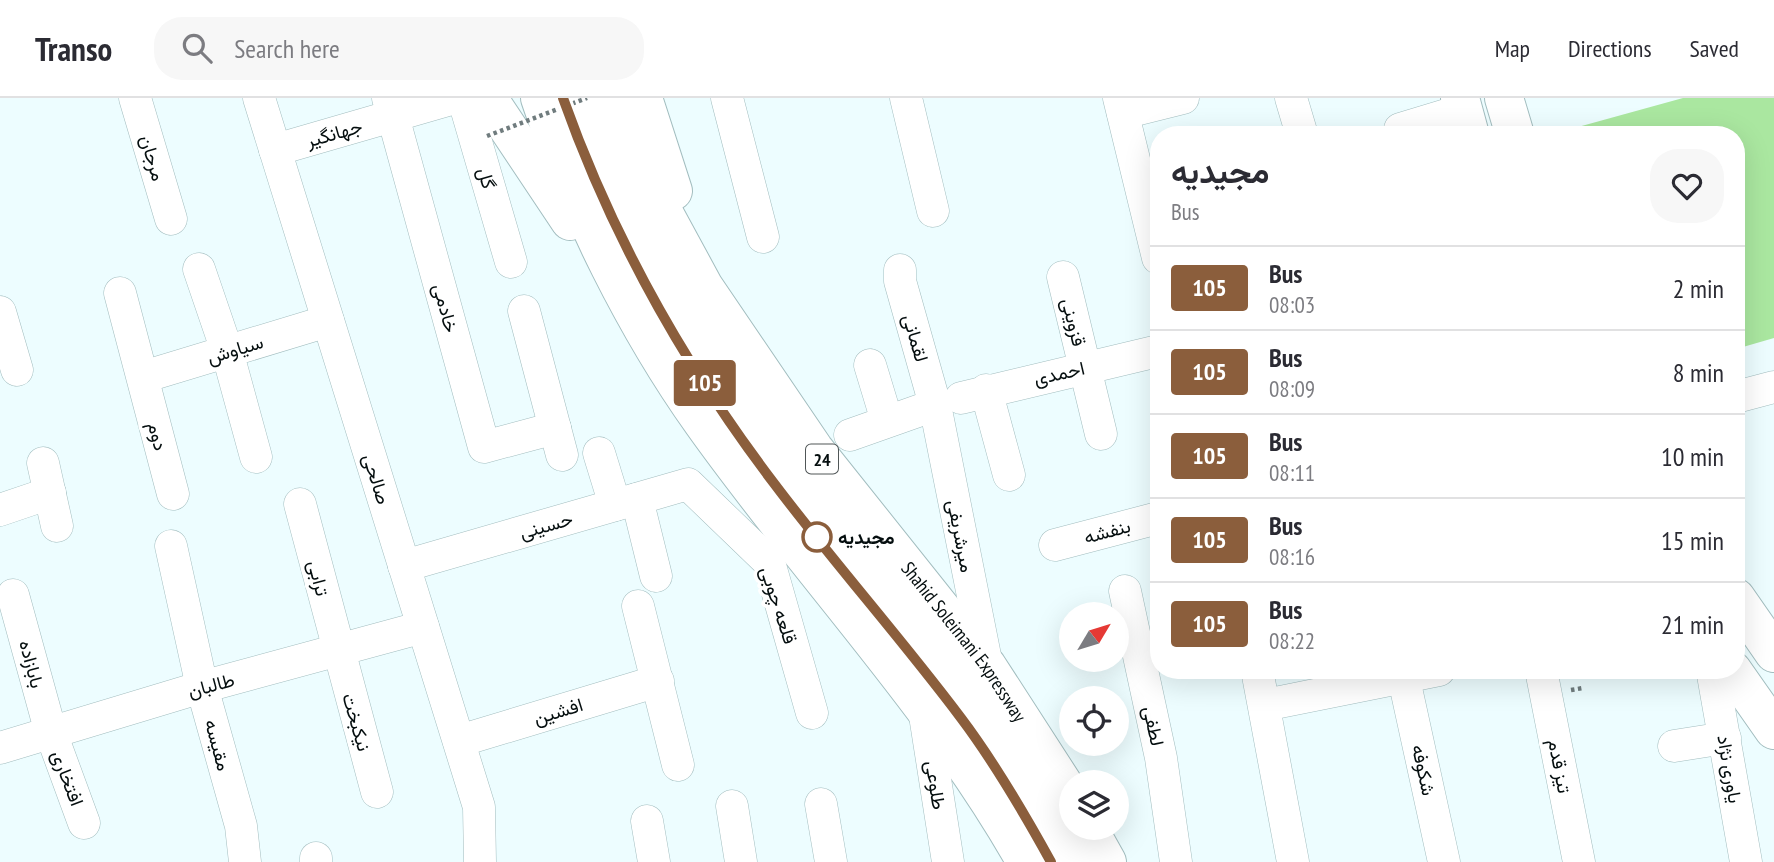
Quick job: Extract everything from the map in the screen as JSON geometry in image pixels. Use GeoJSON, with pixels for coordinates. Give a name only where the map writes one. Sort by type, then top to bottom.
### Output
{"type":"FeatureCollection","features":[{"type":"Feature","properties":{"kind":"main road"},"geometry":{"type":"LineString","coordinates":[[488,98],[533,169],[633,310],[701,421],[924,708],[1026,862]]}},
{"type":"Feature","properties":{"kind":"main road"},"geometry":{"type":"LineString","coordinates":[[540,98],[559,157],[633,310]]}},
{"type":"Feature","properties":{"kind":"main road","name":"Shahid Soleimani Expressway"},"geometry":{"type":"LineString","coordinates":[[611,98],[642,172],[704,287],[814,449],[987,666],[1059,776]]}},
{"type":"Feature","properties":{"kind":"main road"},"geometry":{"type":"LineString","coordinates":[[643,98],[704,287]]}},
{"type":"Feature","properties":{"kind":"main road"},"geometry":{"type":"LineString","coordinates":[[1504,98],[1512,126]]}},
{"type":"Feature","properties":{"kind":"main road"},"geometry":{"type":"LineString","coordinates":[[1745,611],[1774,653]]}},
{"type":"Feature","properties":{"kind":"main road"},"geometry":{"type":"LineString","coordinates":[[1728,679],[1774,730]]}},
{"type":"Feature","properties":{"kind":"main road"},"geometry":{"type":"LineString","coordinates":[[1095,840],[1107,862]]}},
{"type":"Feature","properties":{"kind":"main road"},"geometry":{"type":"LineString","coordinates":[[1102,840],[1116,862]]}},
{"type":"Feature","properties":{"kind":"street","name":"مرجان"},"geometry":{"type":"LineString","coordinates":[[135,98],[171,219]]}},
{"type":"Feature","properties":{"kind":"street","name":"صالحی"},"geometry":{"type":"LineString","coordinates":[[259,98],[479,807],[480,862]]}},
{"type":"Feature","properties":{"kind":"street","name":"گل"},"geometry":{"type":"LineString","coordinates":[[391,107],[456,98],[465,104],[511,262]]}},
{"type":"Feature","properties":{"kind":"street"},"geometry":{"type":"LineString","coordinates":[[563,98],[623,240],[709,390],[773,482],[963,720],[1051,862]]}},
{"type":"Feature","properties":{"kind":"street"},"geometry":{"type":"LineString","coordinates":[[589,98],[647,229],[735,385],[785,453],[958,670],[1035,787],[1077,862]]}},
{"type":"Feature","properties":{"kind":"street"},"geometry":{"type":"LineString","coordinates":[[727,98],[763,237]]}},
{"type":"Feature","properties":{"kind":"street"},"geometry":{"type":"LineString","coordinates":[[906,98],[933,211]]}},
{"type":"Feature","properties":{"kind":"street"},"geometry":{"type":"LineString","coordinates":[[1150,218],[1121,106],[1183,98]]}},
{"type":"Feature","properties":{"kind":"street"},"geometry":{"type":"LineString","coordinates":[[1291,98],[1299,126]]}},
{"type":"Feature","properties":{"kind":"street","name":"جهانگیر"},"geometry":{"type":"LineString","coordinates":[[275,150],[391,107]]}},
{"type":"Feature","properties":{"kind":"street","name":"خادمی"},"geometry":{"type":"LineString","coordinates":[[391,107],[484,447],[559,441],[524,310]]}},
{"type":"Feature","properties":{"kind":"street"},"geometry":{"type":"LineString","coordinates":[[1413,126],[1465,114]]}},
{"type":"Feature","properties":{"kind":"street"},"geometry":{"type":"LineString","coordinates":[[199,269],[227,351],[256,457]]}},
{"type":"Feature","properties":{"kind":"street","name":"لقمانی"},"geometry":{"type":"LineString","coordinates":[[900,270],[900,281],[961,398]]}},
{"type":"Feature","properties":{"kind":"street","name":"قزوینی"},"geometry":{"type":"LineString","coordinates":[[1063,277],[1101,434]]}},
{"type":"Feature","properties":{"kind":"street","name":"دوم"},"geometry":{"type":"LineString","coordinates":[[120,293],[173,494]]}},
{"type":"Feature","properties":{"kind":"street"},"geometry":{"type":"LineString","coordinates":[[0,312],[17,370]]}},
{"type":"Feature","properties":{"kind":"street","name":"سیاوش"},"geometry":{"type":"LineString","coordinates":[[143,377],[328,320]]}},
{"type":"Feature","properties":{"kind":"street","name":"احمدی"},"geometry":{"type":"LineString","coordinates":[[850,435],[961,398],[1150,353]]}},
{"type":"Feature","properties":{"kind":"street"},"geometry":{"type":"LineString","coordinates":[[870,365],[887,421]]}},
{"type":"Feature","properties":{"kind":"street"},"geometry":{"type":"LineString","coordinates":[[1745,395],[1774,387]]}},
{"type":"Feature","properties":{"kind":"street"},"geometry":{"type":"LineString","coordinates":[[961,398],[1009,475]]}},
{"type":"Feature","properties":{"kind":"street","name":"میرشریفی"},"geometry":{"type":"LineString","coordinates":[[961,398],[987,666]]}},
{"type":"Feature","properties":{"kind":"street"},"geometry":{"type":"LineString","coordinates":[[598,453],[626,502],[656,576]]}},
{"type":"Feature","properties":{"kind":"street"},"geometry":{"type":"LineString","coordinates":[[43,463],[57,526]]}},
{"type":"Feature","properties":{"kind":"street","name":"حسینی"},"geometry":{"type":"LineString","coordinates":[[404,566],[688,484]]}},
{"type":"Feature","properties":{"kind":"street","name":"قلعه چوبی"},"geometry":{"type":"LineString","coordinates":[[688,484],[769,562],[811,713]]}},
{"type":"Feature","properties":{"kind":"street"},"geometry":{"type":"LineString","coordinates":[[0,510],[50,494]]}},
{"type":"Feature","properties":{"kind":"street","name":"ترابی"},"geometry":{"type":"LineString","coordinates":[[300,505],[338,652]]}},
{"type":"Feature","properties":{"kind":"street","name":"بنفشه"},"geometry":{"type":"LineString","coordinates":[[1055,545],[1150,520]]}},
{"type":"Feature","properties":{"kind":"street","name":"مقیسه"},"geometry":{"type":"LineString","coordinates":[[172,547],[202,687],[241,826],[244,862]]}},
{"type":"Feature","properties":{"kind":"street","name":"لطفی"},"geometry":{"type":"LineString","coordinates":[[1125,591],[1161,758],[1176,862]]}},
{"type":"Feature","properties":{"kind":"street","name":"بابازاده"},"geometry":{"type":"LineString","coordinates":[[13,596],[51,733]]}},
{"type":"Feature","properties":{"kind":"street"},"geometry":{"type":"LineString","coordinates":[[638,606],[678,765]]}},
{"type":"Feature","properties":{"kind":"street","name":"طالبان"},"geometry":{"type":"LineString","coordinates":[[0,748],[202,687],[424,628]]}},
{"type":"Feature","properties":{"kind":"street","name":"نیکبخت"},"geometry":{"type":"LineString","coordinates":[[338,652],[377,792]]}},
{"type":"Feature","properties":{"kind":"street"},"geometry":{"type":"LineString","coordinates":[[1259,679],[1293,862]]}},
{"type":"Feature","properties":{"kind":"street"},"geometry":{"type":"LineString","coordinates":[[1265,705],[1381,679]]}},
{"type":"Feature","properties":{"kind":"street","name":"شکوفه"},"geometry":{"type":"LineString","coordinates":[[1404,679],[1444,862]]}},
{"type":"Feature","properties":{"kind":"street","name":"تیز قدم"},"geometry":{"type":"LineString","coordinates":[[1543,679],[1579,862]]}},
{"type":"Feature","properties":{"kind":"street","name":"یاوری نژاد"},"geometry":{"type":"LineString","coordinates":[[1723,679],[1725,738],[1746,862]]}},
{"type":"Feature","properties":{"kind":"street","name":"افشین"},"geometry":{"type":"LineString","coordinates":[[458,741],[658,681]]}},
{"type":"Feature","properties":{"kind":"street","name":"طلوعی"},"geometry":{"type":"LineString","coordinates":[[924,708],[948,862]]}},
{"type":"Feature","properties":{"kind":"street","name":"افتخاری"},"geometry":{"type":"LineString","coordinates":[[51,733],[85,823]]}},
{"type":"Feature","properties":{"kind":"street"},"geometry":{"type":"LineString","coordinates":[[1674,746],[1725,738]]}},
{"type":"Feature","properties":{"kind":"street"},"geometry":{"type":"LineString","coordinates":[[821,804],[831,862]]}},
{"type":"Feature","properties":{"kind":"street"},"geometry":{"type":"LineString","coordinates":[[732,806],[741,862]]}},
{"type":"Feature","properties":{"kind":"street"},"geometry":{"type":"LineString","coordinates":[[647,821],[654,862]]}},
{"type":"Feature","properties":{"kind":"path"},"geometry":{"type":"LineString","coordinates":[[486,136],[589,98]]}},
{"type":"Feature","properties":{"kind":"green space"},"geometry":{"type":"Polygon","coordinates":[[[1683,98],[1774,98],[1774,338],[1745,346],[1745,126],[1582,126],[1683,98]]]}},
{"type":"Feature","properties":{"kind":"bus line","name":"105"},"geometry":{"type":"LineString","coordinates":[[563,98],[623,240],[709,390],[773,482],[963,720],[1010,791],[1051,862]]}},
{"type":"Feature","properties":{"kind":"place","name":"مجیدیه"},"geometry":{"type":"Point","coordinates":[817,537]}}]}
